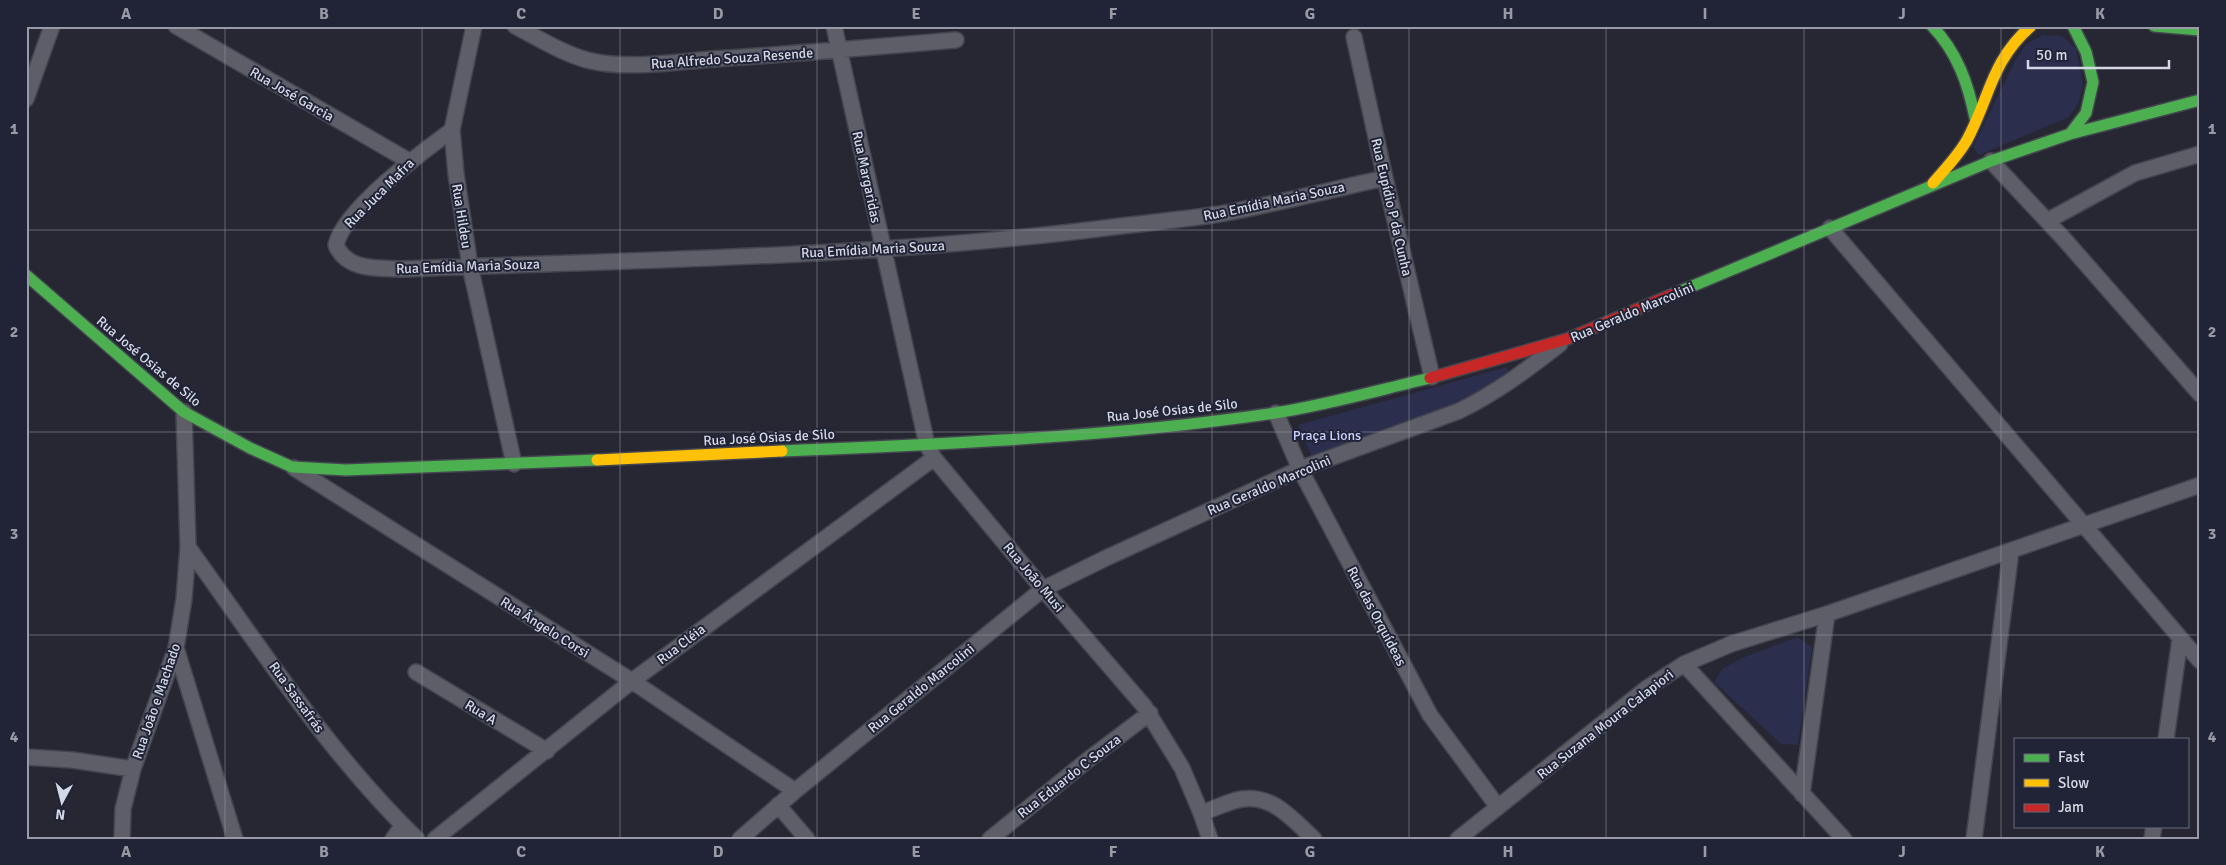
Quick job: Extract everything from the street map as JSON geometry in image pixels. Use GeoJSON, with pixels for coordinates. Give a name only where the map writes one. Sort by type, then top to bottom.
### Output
{"type":"FeatureCollection","features":[{"type":"Feature","properties":{"kind":"main road"},"geometry":{"type":"LineString","coordinates":[[1932,26],[1952,50],[1964,72],[1971,94],[1975,118]]}},
{"type":"Feature","properties":{"kind":"main road","name":"Rua Geraldo Marcolini"},"geometry":{"type":"LineString","coordinates":[[1932,185],[1959,152],[1970,134],[1975,118],[1999,65],[2010,47],[2031,26]]}},
{"type":"Feature","properties":{"kind":"main road"},"geometry":{"type":"LineString","coordinates":[[2070,134],[2086,113],[2092,96],[2093,82],[2086,52],[2073,26]]}},
{"type":"Feature","properties":{"kind":"main road"},"geometry":{"type":"LineString","coordinates":[[2154,26],[2200,30]]}},
{"type":"Feature","properties":{"kind":"main road","name":"Rua Geraldo Marcolini"},"geometry":{"type":"LineString","coordinates":[[1567,338],[1991,161],[2070,134],[2200,100]]}},
{"type":"Feature","properties":{"kind":"main road","name":"Rua José Osias de Silo"},"geometry":{"type":"LineString","coordinates":[[26,275],[184,412],[250,448],[292,467],[346,470],[931,451],[1152,428],[1276,413],[1314,406],[1432,377],[1567,338]]}},
{"type":"Feature","properties":{"kind":"street"},"geometry":{"type":"LineString","coordinates":[[26,98],[52,26]]}},
{"type":"Feature","properties":{"kind":"street","name":"Rua José Garcia"},"geometry":{"type":"LineString","coordinates":[[176,26],[409,161]]}},
{"type":"Feature","properties":{"kind":"street","name":"Rua Hildeu"},"geometry":{"type":"LineString","coordinates":[[474,26],[452,130],[456,174],[470,266],[514,464]]}},
{"type":"Feature","properties":{"kind":"street","name":"Rua Alfredo Souza Resende"},"geometry":{"type":"LineString","coordinates":[[514,26],[571,54],[588,60],[644,64],[956,40]]}},
{"type":"Feature","properties":{"kind":"street","name":"Rua Margaridas"},"geometry":{"type":"LineString","coordinates":[[834,26],[883,250],[931,451]]}},
{"type":"Feature","properties":{"kind":"street","name":"Rua Eupídio P da Cunha"},"geometry":{"type":"LineString","coordinates":[[1354,37],[1432,377]]}},
{"type":"Feature","properties":{"kind":"street","name":"Rua Juca Mafra"},"geometry":{"type":"LineString","coordinates":[[355,265],[339,253],[336,245],[342,229],[373,195],[409,161],[452,130]]}},
{"type":"Feature","properties":{"kind":"street"},"geometry":{"type":"LineString","coordinates":[[2047,221],[2135,173],[2200,154]]}},
{"type":"Feature","properties":{"kind":"street"},"geometry":{"type":"LineString","coordinates":[[1991,161],[2047,221],[2200,394]]}},
{"type":"Feature","properties":{"kind":"street","name":"Rua Emídia Maria Souza"},"geometry":{"type":"LineString","coordinates":[[355,265],[402,269],[883,250],[1056,235],[1220,214],[1385,178]]}},
{"type":"Feature","properties":{"kind":"street"},"geometry":{"type":"LineString","coordinates":[[1830,228],[2200,661]]}},
{"type":"Feature","properties":{"kind":"street","name":"Rua Geraldo Marcolini"},"geometry":{"type":"LineString","coordinates":[[740,839],[795,791],[1043,589],[1300,469],[1459,412],[1518,377],[1567,338]]}},
{"type":"Feature","properties":{"kind":"street","name":"Rua João e Machado"},"geometry":{"type":"LineString","coordinates":[[122,839],[123,809],[133,769],[176,648],[184,599],[188,548],[184,412]]}},
{"type":"Feature","properties":{"kind":"street","name":"Rua das Orquídeas"},"geometry":{"type":"LineString","coordinates":[[1276,413],[1300,469],[1430,715],[1498,807]]}},
{"type":"Feature","properties":{"kind":"street","name":"Rua João Musi"},"geometry":{"type":"LineString","coordinates":[[931,451],[1043,589],[1147,710],[1182,768],[1202,814],[1210,839]]}},
{"type":"Feature","properties":{"kind":"street","name":"Rua Cléia"},"geometry":{"type":"LineString","coordinates":[[435,839],[632,681],[931,451]]}},
{"type":"Feature","properties":{"kind":"street","name":"Rua Ângelo Corsi"},"geometry":{"type":"LineString","coordinates":[[292,467],[632,681],[795,791]]}},
{"type":"Feature","properties":{"kind":"street"},"geometry":{"type":"LineString","coordinates":[[1684,664],[1731,644],[1828,614],[2200,485]]}},
{"type":"Feature","properties":{"kind":"street","name":"Rua Sassafrás"},"geometry":{"type":"LineString","coordinates":[[188,548],[321,731],[362,781],[417,839]]}},
{"type":"Feature","properties":{"kind":"street"},"geometry":{"type":"LineString","coordinates":[[1974,839],[2012,551]]}},
{"type":"Feature","properties":{"kind":"street"},"geometry":{"type":"LineString","coordinates":[[1802,794],[1828,614]]}},
{"type":"Feature","properties":{"kind":"street"},"geometry":{"type":"LineString","coordinates":[[2166,738],[2180,639]]}},
{"type":"Feature","properties":{"kind":"street"},"geometry":{"type":"LineString","coordinates":[[176,648],[235,839]]}},
{"type":"Feature","properties":{"kind":"street","name":"Rua Suzana Moura Calapiori"},"geometry":{"type":"LineString","coordinates":[[1458,839],[1648,688],[1684,664],[1844,839]]}},
{"type":"Feature","properties":{"kind":"street","name":"Rua A"},"geometry":{"type":"LineString","coordinates":[[416,672],[547,751]]}},
{"type":"Feature","properties":{"kind":"street","name":"Rua Eduardo C Souza"},"geometry":{"type":"LineString","coordinates":[[990,839],[1147,710]]}},
{"type":"Feature","properties":{"kind":"street"},"geometry":{"type":"LineString","coordinates":[[26,758],[72,760],[133,769]]}},
{"type":"Feature","properties":{"kind":"street"},"geometry":{"type":"LineString","coordinates":[[1202,814],[1241,799],[1256,798],[1268,801],[1280,808],[1314,839]]}},
{"type":"Feature","properties":{"kind":"street"},"geometry":{"type":"LineString","coordinates":[[778,806],[807,839]]}},
{"type":"Feature","properties":{"kind":"street"},"geometry":{"type":"LineString","coordinates":[[393,839],[403,825]]}},
{"type":"Feature","properties":{"kind":"green space"},"geometry":{"type":"Polygon","coordinates":[[[2043,35],[2062,36],[2076,49],[2083,84],[2079,102],[2069,117],[1979,155],[1973,147],[2015,61],[2026,44],[2043,35]]]}},
{"type":"Feature","properties":{"kind":"green space","name":"Praça Lions"},"geometry":{"type":"Polygon","coordinates":[[[1507,367],[1510,376],[1467,401],[1313,459],[1298,425],[1507,367]]]}},
{"type":"Feature","properties":{"kind":"green space"},"geometry":{"type":"Polygon","coordinates":[[[1797,637],[1812,647],[1798,745],[1781,744],[1714,682],[1722,669],[1742,658],[1797,637]]]}},
{"type":"Feature","properties":{"kind":"traffic: fast"},"geometry":{"type":"LineString","coordinates":[[1932,26],[1955,57],[1965,80],[1975,118]]}},
{"type":"Feature","properties":{"kind":"traffic: fast"},"geometry":{"type":"LineString","coordinates":[[1676,293],[1991,161],[2070,134],[2086,113],[2093,82],[2086,52],[2073,26]]}},
{"type":"Feature","properties":{"kind":"traffic: fast"},"geometry":{"type":"LineString","coordinates":[[2154,26],[2200,30]]}},
{"type":"Feature","properties":{"kind":"traffic: fast"},"geometry":{"type":"LineString","coordinates":[[2070,134],[2200,100]]}},
{"type":"Feature","properties":{"kind":"traffic: fast"},"geometry":{"type":"LineString","coordinates":[[26,275],[184,412],[250,448],[292,467],[346,470],[597,460]]}},
{"type":"Feature","properties":{"kind":"traffic: fast"},"geometry":{"type":"LineString","coordinates":[[782,451],[1029,438],[1152,428],[1275,413],[1314,406],[1430,378]]}},
{"type":"Feature","properties":{"kind":"traffic: slow"},"geometry":{"type":"LineString","coordinates":[[1933,183],[1967,140],[1999,66],[2018,39],[2031,26]]}},
{"type":"Feature","properties":{"kind":"traffic: slow"},"geometry":{"type":"LineString","coordinates":[[597,460],[782,451]]}},
{"type":"Feature","properties":{"kind":"traffic: jam"},"geometry":{"type":"LineString","coordinates":[[1430,378],[1567,339],[1676,293]]}}]}
